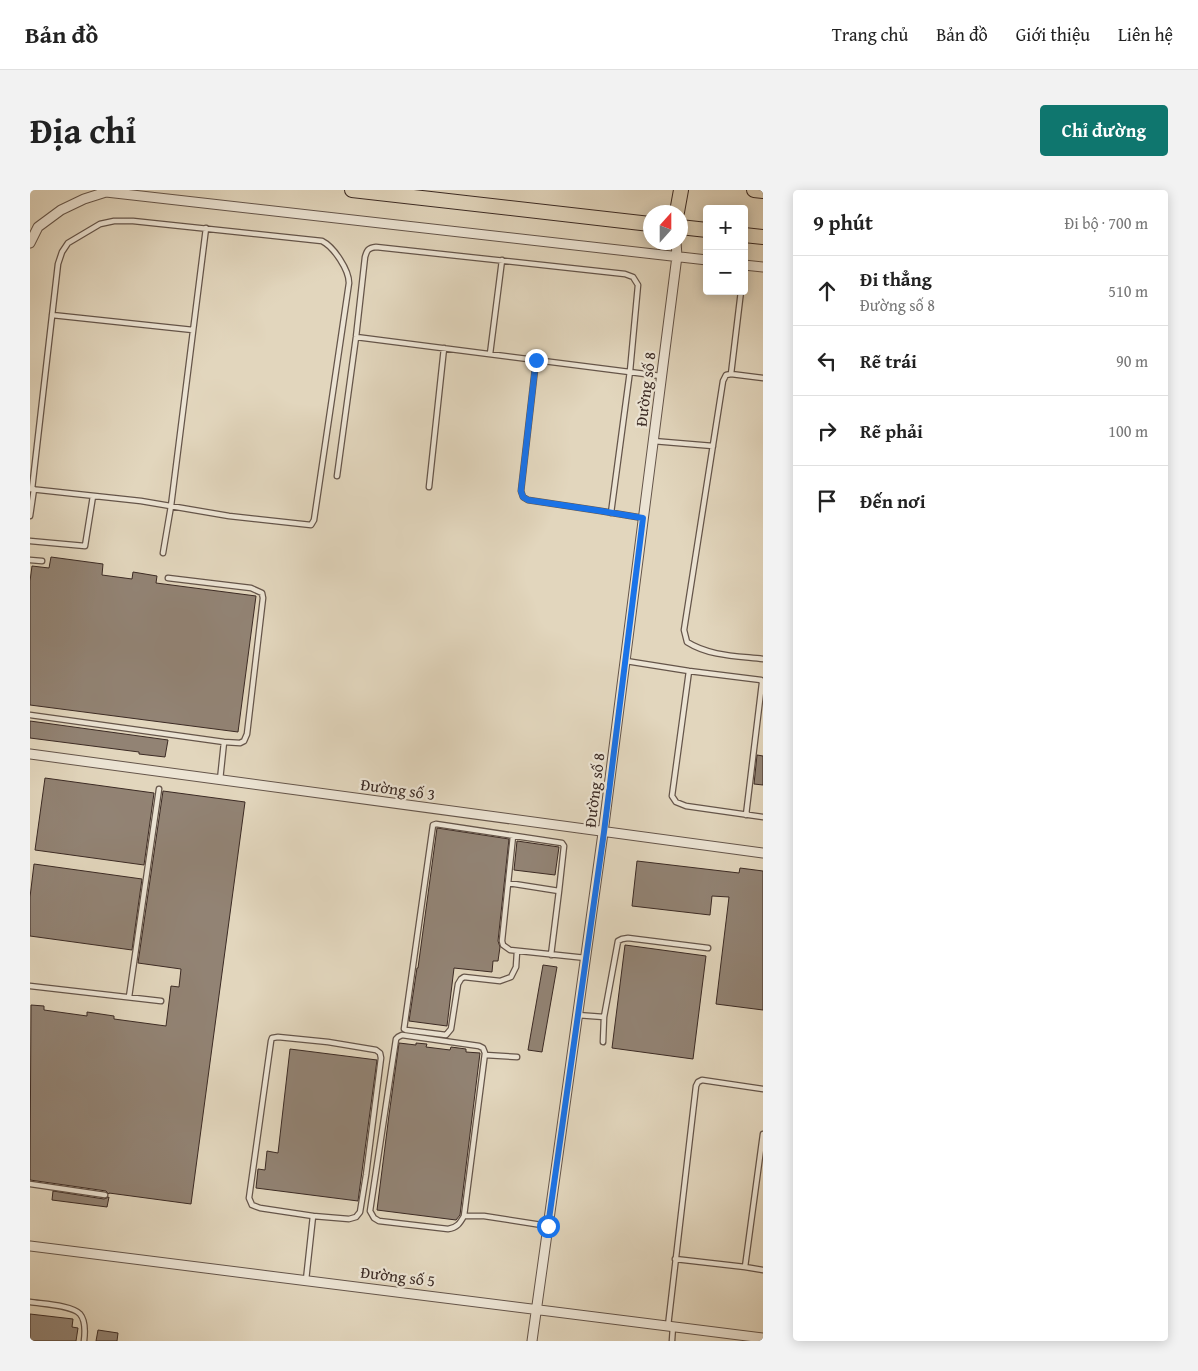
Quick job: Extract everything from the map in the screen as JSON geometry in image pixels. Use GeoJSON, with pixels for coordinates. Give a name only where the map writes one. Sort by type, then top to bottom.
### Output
{"type":"FeatureCollection","features":[{"type":"Feature","properties":{"kind":"main road"},"geometry":{"type":"LineString","coordinates":[[352,190],[643,223]]}},
{"type":"Feature","properties":{"kind":"main road"},"geometry":{"type":"LineString","coordinates":[[678,205],[681,190]]}},
{"type":"Feature","properties":{"kind":"main road"},"geometry":{"type":"LineString","coordinates":[[754,190],[763,191]]}},
{"type":"Feature","properties":{"kind":"main road"},"geometry":{"type":"LineString","coordinates":[[688,228],[703,230]]}},
{"type":"Feature","properties":{"kind":"main road"},"geometry":{"type":"LineString","coordinates":[[748,235],[763,237]]}},
{"type":"Feature","properties":{"kind":"street"},"geometry":{"type":"LineString","coordinates":[[30,243],[38,227],[61,210],[84,199],[106,192],[703,259]]}},
{"type":"Feature","properties":{"kind":"street","name":"Đường số 8"},"geometry":{"type":"LineString","coordinates":[[532,1341],[604,832],[677,250]]}},
{"type":"Feature","properties":{"kind":"street"},"geometry":{"type":"LineString","coordinates":[[748,265],[763,267]]}},
{"type":"Feature","properties":{"kind":"street","name":"Đường số 3"},"geometry":{"type":"LineString","coordinates":[[30,754],[763,854]]}},
{"type":"Feature","properties":{"kind":"street","name":"Đường số 5"},"geometry":{"type":"LineString","coordinates":[[30,1246],[763,1338]]}},
{"type":"Feature","properties":{"kind":"lane"},"geometry":{"type":"LineString","coordinates":[[30,516],[32,489],[58,264],[62,252],[68,244],[100,224],[114,220],[322,241],[331,247],[349,276],[350,283],[314,520],[311,525],[229,516],[141,501],[32,489]]}},
{"type":"Feature","properties":{"kind":"lane"},"geometry":{"type":"LineString","coordinates":[[163,554],[206,228]]}},
{"type":"Feature","properties":{"kind":"lane"},"geometry":{"type":"LineString","coordinates":[[337,476],[356,337],[364,257],[370,247],[376,246],[625,274],[633,278],[638,286],[630,372],[612,513]]}},
{"type":"Feature","properties":{"kind":"lane"},"geometry":{"type":"LineString","coordinates":[[490,354],[502,260]]}},
{"type":"Feature","properties":{"kind":"lane"},"geometry":{"type":"LineString","coordinates":[[731,374],[741,295]]}},
{"type":"Feature","properties":{"kind":"lane"},"geometry":{"type":"LineString","coordinates":[[52,315],[193,330]]}},
{"type":"Feature","properties":{"kind":"lane"},"geometry":{"type":"LineString","coordinates":[[356,337],[662,376]]}},
{"type":"Feature","properties":{"kind":"lane"},"geometry":{"type":"LineString","coordinates":[[429,487],[444,348]]}},
{"type":"Feature","properties":{"kind":"lane"},"geometry":{"type":"LineString","coordinates":[[536,360],[521,491],[523,497],[528,500],[643,518]]}},
{"type":"Feature","properties":{"kind":"lane"},"geometry":{"type":"LineString","coordinates":[[763,378],[731,374],[726,375],[723,381],[684,630],[687,642],[697,648],[717,654],[763,659]]}},
{"type":"Feature","properties":{"kind":"lane"},"geometry":{"type":"LineString","coordinates":[[653,442],[713,446]]}},
{"type":"Feature","properties":{"kind":"lane"},"geometry":{"type":"LineString","coordinates":[[30,541],[85,546],[93,496]]}},
{"type":"Feature","properties":{"kind":"lane"},"geometry":{"type":"LineString","coordinates":[[30,560],[42,561]]}},
{"type":"Feature","properties":{"kind":"lane"},"geometry":{"type":"LineString","coordinates":[[30,715],[224,742],[240,743],[244,741],[247,734],[263,598],[262,593],[251,588],[168,578]]}},
{"type":"Feature","properties":{"kind":"lane"},"geometry":{"type":"LineString","coordinates":[[626,661],[762,680],[746,815]]}},
{"type":"Feature","properties":{"kind":"lane"},"geometry":{"type":"LineString","coordinates":[[689,671],[672,796],[676,802],[686,806],[763,817]]}},
{"type":"Feature","properties":{"kind":"lane"},"geometry":{"type":"LineString","coordinates":[[220,780],[224,742]]}},
{"type":"Feature","properties":{"kind":"lane"},"geometry":{"type":"LineString","coordinates":[[129,997],[159,789]]}},
{"type":"Feature","properties":{"kind":"lane"},"geometry":{"type":"LineString","coordinates":[[517,951],[516,967],[511,977],[500,981],[464,977],[461,980],[458,984],[451,1029],[446,1035],[404,1029],[433,825],[562,843],[564,846],[551,955]]}},
{"type":"Feature","properties":{"kind":"lane"},"geometry":{"type":"LineString","coordinates":[[513,836],[502,942],[510,950],[586,958]]}},
{"type":"Feature","properties":{"kind":"lane"},"geometry":{"type":"LineString","coordinates":[[508,883],[558,890]]}},
{"type":"Feature","properties":{"kind":"lane"},"geometry":{"type":"LineString","coordinates":[[603,1042],[604,1016],[618,941],[622,938],[628,938],[708,948]]}},
{"type":"Feature","properties":{"kind":"lane"},"geometry":{"type":"LineString","coordinates":[[30,986],[161,1001]]}},
{"type":"Feature","properties":{"kind":"lane"},"geometry":{"type":"LineString","coordinates":[[578,1015],[604,1016]]}},
{"type":"Feature","properties":{"kind":"lane"},"geometry":{"type":"LineString","coordinates":[[402,1035],[483,1048],[485,1055],[464,1216],[459,1224],[454,1228],[448,1229],[379,1221],[374,1218],[370,1211],[396,1039],[402,1035]]}},
{"type":"Feature","properties":{"kind":"lane"},"geometry":{"type":"LineString","coordinates":[[272,1038],[328,1042],[376,1050],[380,1053],[368,1165],[360,1212],[356,1217],[349,1219],[313,1216],[260,1208],[252,1205],[249,1198],[272,1038]]}},
{"type":"Feature","properties":{"kind":"lane"},"geometry":{"type":"LineString","coordinates":[[485,1055],[517,1057]]}},
{"type":"Feature","properties":{"kind":"lane"},"geometry":{"type":"LineString","coordinates":[[672,1341],[671,1326],[676,1259],[696,1086],[702,1080],[763,1090]]}},
{"type":"Feature","properties":{"kind":"lane"},"geometry":{"type":"LineString","coordinates":[[745,1267],[763,1134]]}},
{"type":"Feature","properties":{"kind":"lane"},"geometry":{"type":"LineString","coordinates":[[30,1184],[105,1194]]}},
{"type":"Feature","properties":{"kind":"lane"},"geometry":{"type":"LineString","coordinates":[[306,1280],[313,1216]]}},
{"type":"Feature","properties":{"kind":"lane"},"geometry":{"type":"LineString","coordinates":[[464,1216],[484,1216],[548,1226]]}},
{"type":"Feature","properties":{"kind":"lane"},"geometry":{"type":"LineString","coordinates":[[676,1259],[763,1270]]}},
{"type":"Feature","properties":{"kind":"lane"},"geometry":{"type":"LineString","coordinates":[[30,1302],[75,1311],[81,1315],[84,1322],[84,1341]]}},
{"type":"Feature","properties":{"kind":"building"},"geometry":{"type":"Polygon","coordinates":[[[51,557],[103,564],[102,575],[132,579],[133,572],[157,576],[156,583],[256,596],[238,732],[30,705],[30,581],[32,566],[49,568],[51,557]]]}},
{"type":"Feature","properties":{"kind":"building"},"geometry":{"type":"Polygon","coordinates":[[[30,721],[168,740],[165,757],[30,738],[30,721]]]}},
{"type":"Feature","properties":{"kind":"building"},"geometry":{"type":"Polygon","coordinates":[[[757,755],[763,756],[763,785],[754,784],[757,755]]]}},
{"type":"Feature","properties":{"kind":"building"},"geometry":{"type":"Polygon","coordinates":[[[45,778],[154,793],[144,865],[35,850],[45,778]]]}},
{"type":"Feature","properties":{"kind":"building"},"geometry":{"type":"Polygon","coordinates":[[[163,791],[245,802],[191,1204],[109,1194],[106,1191],[30,1180],[31,1005],[44,1006],[44,1010],[87,1016],[87,1012],[114,1016],[114,1019],[166,1026],[171,986],[179,987],[181,969],[138,963],[163,791]]]}},
{"type":"Feature","properties":{"kind":"building"},"geometry":{"type":"Polygon","coordinates":[[[437,828],[509,839],[498,941],[500,947],[498,961],[493,961],[492,972],[454,968],[447,1026],[409,1021],[437,828]]]}},
{"type":"Feature","properties":{"kind":"building"},"geometry":{"type":"Polygon","coordinates":[[[517,841],[559,847],[555,875],[514,870],[517,841]]]}},
{"type":"Feature","properties":{"kind":"building"},"geometry":{"type":"Polygon","coordinates":[[[637,861],[739,873],[740,868],[763,871],[763,1010],[716,1004],[729,897],[712,896],[710,915],[632,906],[637,861]]]}},
{"type":"Feature","properties":{"kind":"building"},"geometry":{"type":"Polygon","coordinates":[[[34,864],[142,879],[132,950],[30,936],[30,897],[34,864]]]}},
{"type":"Feature","properties":{"kind":"building"},"geometry":{"type":"Polygon","coordinates":[[[625,945],[706,956],[693,1059],[612,1048],[625,945]]]}},
{"type":"Feature","properties":{"kind":"building"},"geometry":{"type":"Polygon","coordinates":[[[543,965],[557,967],[542,1052],[528,1050],[543,965]]]}},
{"type":"Feature","properties":{"kind":"building"},"geometry":{"type":"Polygon","coordinates":[[[399,1043],[427,1044],[426,1047],[450,1050],[451,1047],[466,1049],[466,1052],[480,1053],[460,1215],[456,1220],[377,1210],[399,1043]]]}},
{"type":"Feature","properties":{"kind":"building"},"geometry":{"type":"Polygon","coordinates":[[[290,1049],[377,1060],[358,1201],[256,1188],[258,1169],[265,1170],[267,1151],[278,1153],[290,1049]]]}},
{"type":"Feature","properties":{"kind":"building"},"geometry":{"type":"Polygon","coordinates":[[[53,1191],[104,1199],[109,1197],[107,1207],[52,1200],[53,1191]]]}},
{"type":"Feature","properties":{"kind":"building"},"geometry":{"type":"Polygon","coordinates":[[[30,1314],[73,1319],[72,1327],[78,1328],[76,1341],[30,1341],[30,1314]]]}},
{"type":"Feature","properties":{"kind":"building"},"geometry":{"type":"Polygon","coordinates":[[[98,1330],[118,1333],[117,1341],[96,1341],[98,1330]]]}},
{"type":"Feature","properties":{"kind":"route"},"geometry":{"type":"LineString","coordinates":[[536,360],[521,491],[523,497],[528,500],[643,518],[604,832],[548,1226]]}}]}
